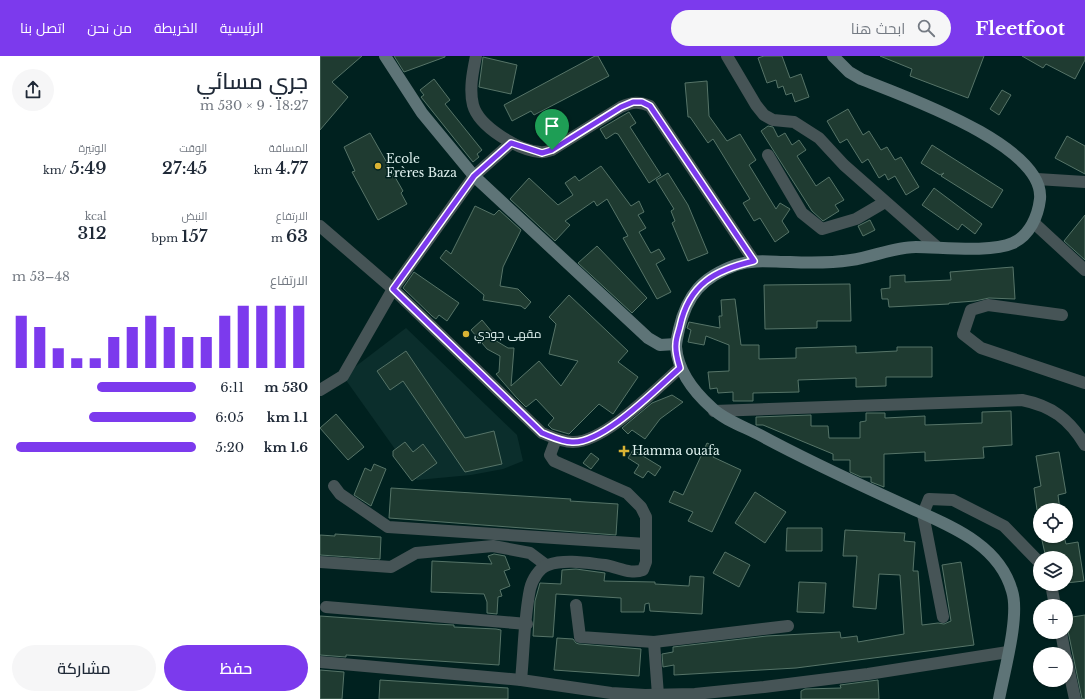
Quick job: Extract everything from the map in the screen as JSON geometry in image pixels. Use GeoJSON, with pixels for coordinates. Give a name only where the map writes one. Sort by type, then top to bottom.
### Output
{"type":"FeatureCollection","features":[{"type":"Feature","properties":{"kind":"main road"},"geometry":{"type":"LineString","coordinates":[[385,56],[422,113],[474,176],[648,338],[660,345],[676,344]]}},
{"type":"Feature","properties":{"kind":"main road"},"geometry":{"type":"LineString","coordinates":[[833,56],[849,72],[861,79],[959,120],[999,142],[1026,164],[1037,179],[1041,192],[1039,209],[1034,223],[1026,234],[1013,243],[992,248],[908,247],[851,260],[810,263],[754,261],[718,272],[694,291],[683,313],[676,344],[680,368],[694,389],[714,411],[819,466],[956,528],[985,549],[1006,573],[1014,595],[1013,618],[999,699]]}},
{"type":"Feature","properties":{"kind":"street"},"geometry":{"type":"LineString","coordinates":[[476,56],[471,93],[473,106],[478,116],[489,127],[511,143],[542,153],[552,150],[621,107],[633,102],[642,102],[650,106],[754,261]]}},
{"type":"Feature","properties":{"kind":"street"},"geometry":{"type":"LineString","coordinates":[[727,56],[756,105],[764,115],[773,120],[794,122],[819,138],[844,165],[937,247]]}},
{"type":"Feature","properties":{"kind":"street"},"geometry":{"type":"LineString","coordinates":[[320,390],[343,376],[393,289],[474,176],[511,143]]}},
{"type":"Feature","properties":{"kind":"street"},"geometry":{"type":"LineString","coordinates":[[768,155],[802,213],[822,229],[856,219],[885,202]]}},
{"type":"Feature","properties":{"kind":"street"},"geometry":{"type":"LineString","coordinates":[[1037,179],[1085,182]]}},
{"type":"Feature","properties":{"kind":"street"},"geometry":{"type":"LineString","coordinates":[[1034,223],[1085,270]]}},
{"type":"Feature","properties":{"kind":"street"},"geometry":{"type":"LineString","coordinates":[[320,226],[393,289],[542,433],[556,439],[572,442],[590,439],[609,429],[680,368]]}},
{"type":"Feature","properties":{"kind":"street"},"geometry":{"type":"LineString","coordinates":[[1062,315],[988,305],[971,310],[963,334],[981,348],[1085,383]]}},
{"type":"Feature","properties":{"kind":"street"},"geometry":{"type":"LineString","coordinates":[[714,411],[1022,400],[1039,404],[1057,413],[1076,430],[1085,445]]}},
{"type":"Feature","properties":{"kind":"street"},"geometry":{"type":"LineString","coordinates":[[521,680],[530,588],[537,574],[546,566],[560,563],[580,562],[610,566],[636,573],[643,570],[646,562],[646,517],[641,507],[627,493],[554,461],[550,455],[556,439]]}},
{"type":"Feature","properties":{"kind":"street"},"geometry":{"type":"LineString","coordinates":[[334,486],[340,494],[388,527],[646,544]]}},
{"type":"Feature","properties":{"kind":"street"},"geometry":{"type":"LineString","coordinates":[[943,617],[924,514],[929,499],[953,500],[1004,526],[1033,556]]}},
{"type":"Feature","properties":{"kind":"street"},"geometry":{"type":"LineString","coordinates":[[320,562],[390,568],[416,553],[493,546],[530,553],[546,566]]}},
{"type":"Feature","properties":{"kind":"street"},"geometry":{"type":"LineString","coordinates":[[576,605],[580,637],[654,642],[788,626]]}},
{"type":"Feature","properties":{"kind":"street"},"geometry":{"type":"LineString","coordinates":[[326,607],[527,624]]}},
{"type":"Feature","properties":{"kind":"street"},"geometry":{"type":"LineString","coordinates":[[654,642],[658,695]]}},
{"type":"Feature","properties":{"kind":"street"},"geometry":{"type":"LineString","coordinates":[[320,662],[521,680],[611,693],[658,695],[694,694],[764,687],[868,674],[1008,652]]}},
{"type":"Feature","properties":{"kind":"street"},"geometry":{"type":"LineString","coordinates":[[1073,687],[1075,699]]}},
{"type":"Feature","properties":{"kind":"shaded area"},"geometry":{"type":"Polygon","coordinates":[[[406,328],[517,435],[523,461],[503,469],[471,475],[417,480],[343,376],[406,328]]]}},
{"type":"Feature","properties":{"kind":"building"},"geometry":{"type":"Polygon","coordinates":[[[320,56],[362,56],[332,82],[348,97],[320,130],[320,56]]]}},
{"type":"Feature","properties":{"kind":"building"},"geometry":{"type":"Polygon","coordinates":[[[394,56],[445,56],[445,57],[404,72],[394,56]]]}},
{"type":"Feature","properties":{"kind":"building"},"geometry":{"type":"Polygon","coordinates":[[[595,56],[598,56],[609,76],[534,115],[531,111],[512,121],[504,105],[595,56]]]}},
{"type":"Feature","properties":{"kind":"building"},"geometry":{"type":"Polygon","coordinates":[[[764,56],[782,56],[790,78],[801,74],[809,97],[795,102],[792,93],[786,95],[783,86],[778,88],[776,80],[767,83],[758,58],[764,56]]]}},
{"type":"Feature","properties":{"kind":"building"},"geometry":{"type":"Polygon","coordinates":[[[880,56],[984,56],[968,98],[910,76],[912,69],[880,56]]]}},
{"type":"Feature","properties":{"kind":"building"},"geometry":{"type":"Polygon","coordinates":[[[1022,56],[1085,56],[1085,60],[1075,79],[1046,64],[1043,68],[1022,56]]]}},
{"type":"Feature","properties":{"kind":"building"},"geometry":{"type":"Polygon","coordinates":[[[483,57],[517,65],[511,94],[479,87],[483,57]]]}},
{"type":"Feature","properties":{"kind":"building"},"geometry":{"type":"Polygon","coordinates":[[[434,79],[450,100],[445,104],[482,150],[477,154],[479,157],[473,162],[421,97],[424,95],[420,90],[434,79]]]}},
{"type":"Feature","properties":{"kind":"building"},"geometry":{"type":"Polygon","coordinates":[[[707,81],[709,116],[727,141],[740,134],[756,160],[749,165],[776,209],[780,203],[790,209],[782,221],[789,232],[775,242],[760,218],[754,221],[743,203],[750,199],[713,139],[708,143],[690,117],[688,117],[685,83],[707,81]]]}},
{"type":"Feature","properties":{"kind":"building"},"geometry":{"type":"Polygon","coordinates":[[[1002,90],[1011,95],[999,115],[990,109],[1002,90]]]}},
{"type":"Feature","properties":{"kind":"building"},"geometry":{"type":"Polygon","coordinates":[[[848,109],[863,135],[869,131],[881,150],[887,147],[895,160],[901,157],[919,187],[906,195],[895,176],[888,180],[885,174],[879,178],[868,159],[862,163],[847,139],[840,143],[827,121],[848,109]]]}},
{"type":"Feature","properties":{"kind":"building"},"geometry":{"type":"Polygon","coordinates":[[[629,112],[636,123],[630,127],[661,175],[649,183],[618,134],[615,133],[606,139],[600,129],[629,112]]]}},
{"type":"Feature","properties":{"kind":"building"},"geometry":{"type":"Polygon","coordinates":[[[768,126],[773,127],[778,137],[785,133],[792,145],[799,140],[806,150],[797,156],[816,186],[829,177],[844,200],[835,205],[839,211],[823,221],[812,211],[761,131],[768,126]]]}},
{"type":"Feature","properties":{"kind":"building"},"geometry":{"type":"Polygon","coordinates":[[[370,133],[403,191],[401,193],[407,204],[378,220],[352,172],[355,171],[344,147],[370,133]]]}},
{"type":"Feature","properties":{"kind":"building"},"geometry":{"type":"Polygon","coordinates":[[[1067,136],[1085,146],[1085,174],[1055,158],[1067,136]]]}},
{"type":"Feature","properties":{"kind":"building"},"geometry":{"type":"Polygon","coordinates":[[[932,145],[1003,190],[992,208],[941,176],[944,173],[940,175],[921,163],[932,145]]]}},
{"type":"Feature","properties":{"kind":"building"},"geometry":{"type":"Polygon","coordinates":[[[601,166],[631,206],[639,201],[644,212],[638,215],[646,228],[639,232],[651,253],[659,249],[665,259],[656,264],[671,292],[657,299],[623,238],[628,236],[607,199],[597,206],[594,201],[565,221],[570,225],[555,241],[510,199],[529,178],[558,205],[573,195],[565,183],[575,176],[579,181],[601,166]]]}},
{"type":"Feature","properties":{"kind":"building"},"geometry":{"type":"Polygon","coordinates":[[[668,173],[688,205],[708,253],[688,261],[672,223],[675,221],[671,211],[674,209],[656,180],[668,173]]]}},
{"type":"Feature","properties":{"kind":"building"},"geometry":{"type":"Polygon","coordinates":[[[934,188],[982,224],[975,234],[962,224],[958,230],[922,205],[934,188]]]}},
{"type":"Feature","properties":{"kind":"building"},"geometry":{"type":"Polygon","coordinates":[[[475,206],[494,215],[499,210],[521,230],[503,267],[500,286],[518,289],[531,302],[525,309],[521,306],[483,300],[484,295],[440,258],[446,250],[451,254],[475,206]]]}},
{"type":"Feature","properties":{"kind":"building"},"geometry":{"type":"Polygon","coordinates":[[[1085,215],[1085,260],[1064,241],[1085,215]]]}},
{"type":"Feature","properties":{"kind":"building"},"geometry":{"type":"Polygon","coordinates":[[[870,220],[875,230],[863,236],[858,226],[870,220]]]}},
{"type":"Feature","properties":{"kind":"building"},"geometry":{"type":"Polygon","coordinates":[[[597,246],[647,298],[632,313],[578,263],[597,246]]]}},
{"type":"Feature","properties":{"kind":"building"},"geometry":{"type":"Polygon","coordinates":[[[1013,267],[1015,299],[989,298],[949,304],[889,307],[888,299],[882,299],[881,289],[890,288],[890,276],[905,275],[905,282],[951,280],[950,272],[1013,267]]]}},
{"type":"Feature","properties":{"kind":"building"},"geometry":{"type":"Polygon","coordinates":[[[414,272],[459,303],[447,321],[439,315],[436,319],[432,316],[403,288],[414,272]]]}},
{"type":"Feature","properties":{"kind":"building"},"geometry":{"type":"Polygon","coordinates":[[[850,284],[851,321],[817,321],[817,328],[765,329],[764,285],[850,284]]]}},
{"type":"Feature","properties":{"kind":"building"},"geometry":{"type":"Polygon","coordinates":[[[569,295],[628,351],[618,362],[638,377],[613,414],[599,404],[569,434],[552,429],[548,425],[554,418],[536,399],[526,407],[516,397],[496,374],[499,372],[500,356],[487,349],[471,330],[482,320],[492,332],[488,336],[508,348],[514,348],[511,386],[539,361],[561,386],[578,361],[549,354],[556,324],[549,317],[569,295]]]}},
{"type":"Feature","properties":{"kind":"building"},"geometry":{"type":"Polygon","coordinates":[[[735,299],[741,345],[759,345],[759,359],[796,358],[796,348],[856,346],[856,353],[897,351],[897,347],[932,347],[932,377],[886,377],[886,386],[856,387],[856,378],[798,380],[799,392],[753,393],[753,401],[733,401],[733,392],[718,393],[717,388],[710,389],[708,372],[729,371],[729,345],[706,336],[704,345],[688,342],[691,330],[687,328],[689,322],[720,328],[719,316],[722,316],[721,300],[735,299]]]}},
{"type":"Feature","properties":{"kind":"building"},"geometry":{"type":"Polygon","coordinates":[[[406,351],[465,438],[494,431],[502,464],[465,472],[403,381],[390,390],[377,371],[406,351]]]}},
{"type":"Feature","properties":{"kind":"building"},"geometry":{"type":"Polygon","coordinates":[[[672,395],[683,402],[660,419],[645,439],[632,430],[628,434],[622,428],[652,403],[672,395]]]}},
{"type":"Feature","properties":{"kind":"building"},"geometry":{"type":"Polygon","coordinates":[[[1011,411],[1012,445],[983,447],[984,458],[925,461],[925,452],[884,454],[884,487],[871,482],[871,477],[861,477],[850,472],[850,460],[833,460],[833,454],[763,425],[756,425],[756,417],[811,415],[811,426],[828,426],[829,438],[860,438],[860,422],[866,421],[866,413],[885,413],[885,418],[925,416],[925,425],[982,423],[982,412],[1011,411]]]}},
{"type":"Feature","properties":{"kind":"building"},"geometry":{"type":"Polygon","coordinates":[[[336,414],[364,447],[348,460],[320,428],[336,414]]]}},
{"type":"Feature","properties":{"kind":"building"},"geometry":{"type":"Polygon","coordinates":[[[405,442],[413,452],[423,444],[437,463],[412,481],[393,456],[393,451],[405,442]]]}},
{"type":"Feature","properties":{"kind":"building"},"geometry":{"type":"Polygon","coordinates":[[[707,443],[717,448],[713,457],[741,470],[712,532],[688,521],[693,512],[669,502],[674,491],[683,495],[707,443]]]}},
{"type":"Feature","properties":{"kind":"building"},"geometry":{"type":"Polygon","coordinates":[[[633,450],[661,467],[655,476],[648,471],[643,478],[634,473],[639,465],[628,458],[633,450]]]}},
{"type":"Feature","properties":{"kind":"building"},"geometry":{"type":"Polygon","coordinates":[[[1059,452],[1066,493],[1058,495],[1059,503],[1036,503],[1034,488],[1041,486],[1036,456],[1059,452]]]}},
{"type":"Feature","properties":{"kind":"building"},"geometry":{"type":"Polygon","coordinates":[[[591,453],[599,459],[591,469],[583,463],[591,453]]]}},
{"type":"Feature","properties":{"kind":"building"},"geometry":{"type":"Polygon","coordinates":[[[374,464],[386,469],[371,506],[354,495],[365,468],[371,471],[374,464]]]}},
{"type":"Feature","properties":{"kind":"building"},"geometry":{"type":"Polygon","coordinates":[[[391,488],[571,499],[570,501],[618,504],[616,535],[389,518],[391,488]]]}},
{"type":"Feature","properties":{"kind":"building"},"geometry":{"type":"Polygon","coordinates":[[[755,492],[786,512],[765,543],[735,523],[755,492]]]}},
{"type":"Feature","properties":{"kind":"building"},"geometry":{"type":"Polygon","coordinates":[[[787,528],[822,528],[822,551],[786,551],[787,528]]]}},
{"type":"Feature","properties":{"kind":"building"},"geometry":{"type":"Polygon","coordinates":[[[845,530],[905,533],[904,541],[915,542],[913,571],[918,571],[922,625],[938,623],[944,624],[951,621],[942,565],[961,562],[974,645],[796,668],[674,675],[674,665],[663,667],[662,654],[673,652],[673,647],[767,636],[840,632],[841,638],[857,636],[858,642],[904,634],[900,575],[879,574],[876,609],[853,607],[857,556],[843,556],[845,530]]]}},
{"type":"Feature","properties":{"kind":"building"},"geometry":{"type":"Polygon","coordinates":[[[335,534],[381,537],[380,559],[320,555],[320,535],[335,536],[335,534]]]}},
{"type":"Feature","properties":{"kind":"building"},"geometry":{"type":"Polygon","coordinates":[[[1078,542],[1084,581],[1073,582],[1073,551],[1044,551],[1043,543],[1066,544],[1078,542]]]}},
{"type":"Feature","properties":{"kind":"building"},"geometry":{"type":"Polygon","coordinates":[[[725,552],[750,565],[739,587],[713,573],[725,552]]]}},
{"type":"Feature","properties":{"kind":"building"},"geometry":{"type":"Polygon","coordinates":[[[494,554],[505,556],[510,569],[504,571],[510,586],[500,590],[502,596],[498,597],[497,614],[487,613],[487,602],[484,594],[431,592],[432,561],[492,564],[488,556],[494,554]]]}},
{"type":"Feature","properties":{"kind":"building"},"geometry":{"type":"Polygon","coordinates":[[[576,569],[605,573],[604,581],[655,582],[655,584],[689,586],[690,576],[704,577],[702,614],[650,611],[649,603],[645,604],[644,612],[621,612],[621,598],[556,594],[553,637],[533,636],[535,601],[540,583],[561,584],[562,570],[576,569]]]}},
{"type":"Feature","properties":{"kind":"building"},"geometry":{"type":"Polygon","coordinates":[[[799,582],[826,583],[824,613],[797,612],[799,582]]]}},
{"type":"Feature","properties":{"kind":"building"},"geometry":{"type":"Polygon","coordinates":[[[1085,615],[1085,699],[1082,699],[1073,655],[1073,647],[1071,647],[1070,639],[1073,639],[1073,617],[1085,615]]]}},
{"type":"Feature","properties":{"kind":"building"},"geometry":{"type":"Polygon","coordinates":[[[320,616],[454,625],[454,627],[501,630],[499,665],[346,655],[346,657],[320,655],[320,616]]]}},
{"type":"Feature","properties":{"kind":"building"},"geometry":{"type":"Polygon","coordinates":[[[557,638],[573,639],[579,644],[641,649],[639,676],[554,670],[557,638]]]}},
{"type":"Feature","properties":{"kind":"building"},"geometry":{"type":"Polygon","coordinates":[[[320,670],[344,672],[342,699],[320,699],[320,670]]]}},
{"type":"Feature","properties":{"kind":"building"},"geometry":{"type":"Polygon","coordinates":[[[380,680],[508,688],[508,699],[379,699],[380,680]]]}},
{"type":"Feature","properties":{"kind":"building"},"geometry":{"type":"Polygon","coordinates":[[[878,680],[879,699],[801,699],[801,691],[805,689],[841,688],[840,685],[878,680]]]}},
{"type":"Feature","properties":{"kind":"place","name":"Ecole Frères Baza"},"geometry":{"type":"Point","coordinates":[378,166]}},
{"type":"Feature","properties":{"kind":"place","name":"مقهى جودي"},"geometry":{"type":"Point","coordinates":[466,334]}},
{"type":"Feature","properties":{"kind":"place","name":"Hamma ouafa"},"geometry":{"type":"Point","coordinates":[624,451]}},
{"type":"Feature","properties":{"kind":"route"},"geometry":{"type":"LineString","coordinates":[[633,102],[642,102],[650,106],[754,261],[718,272],[694,291],[683,313],[676,344],[680,368],[609,429],[590,439],[572,442],[556,439],[542,433],[393,289],[474,176],[511,143],[542,153],[552,150],[621,107],[633,102]]}}]}
